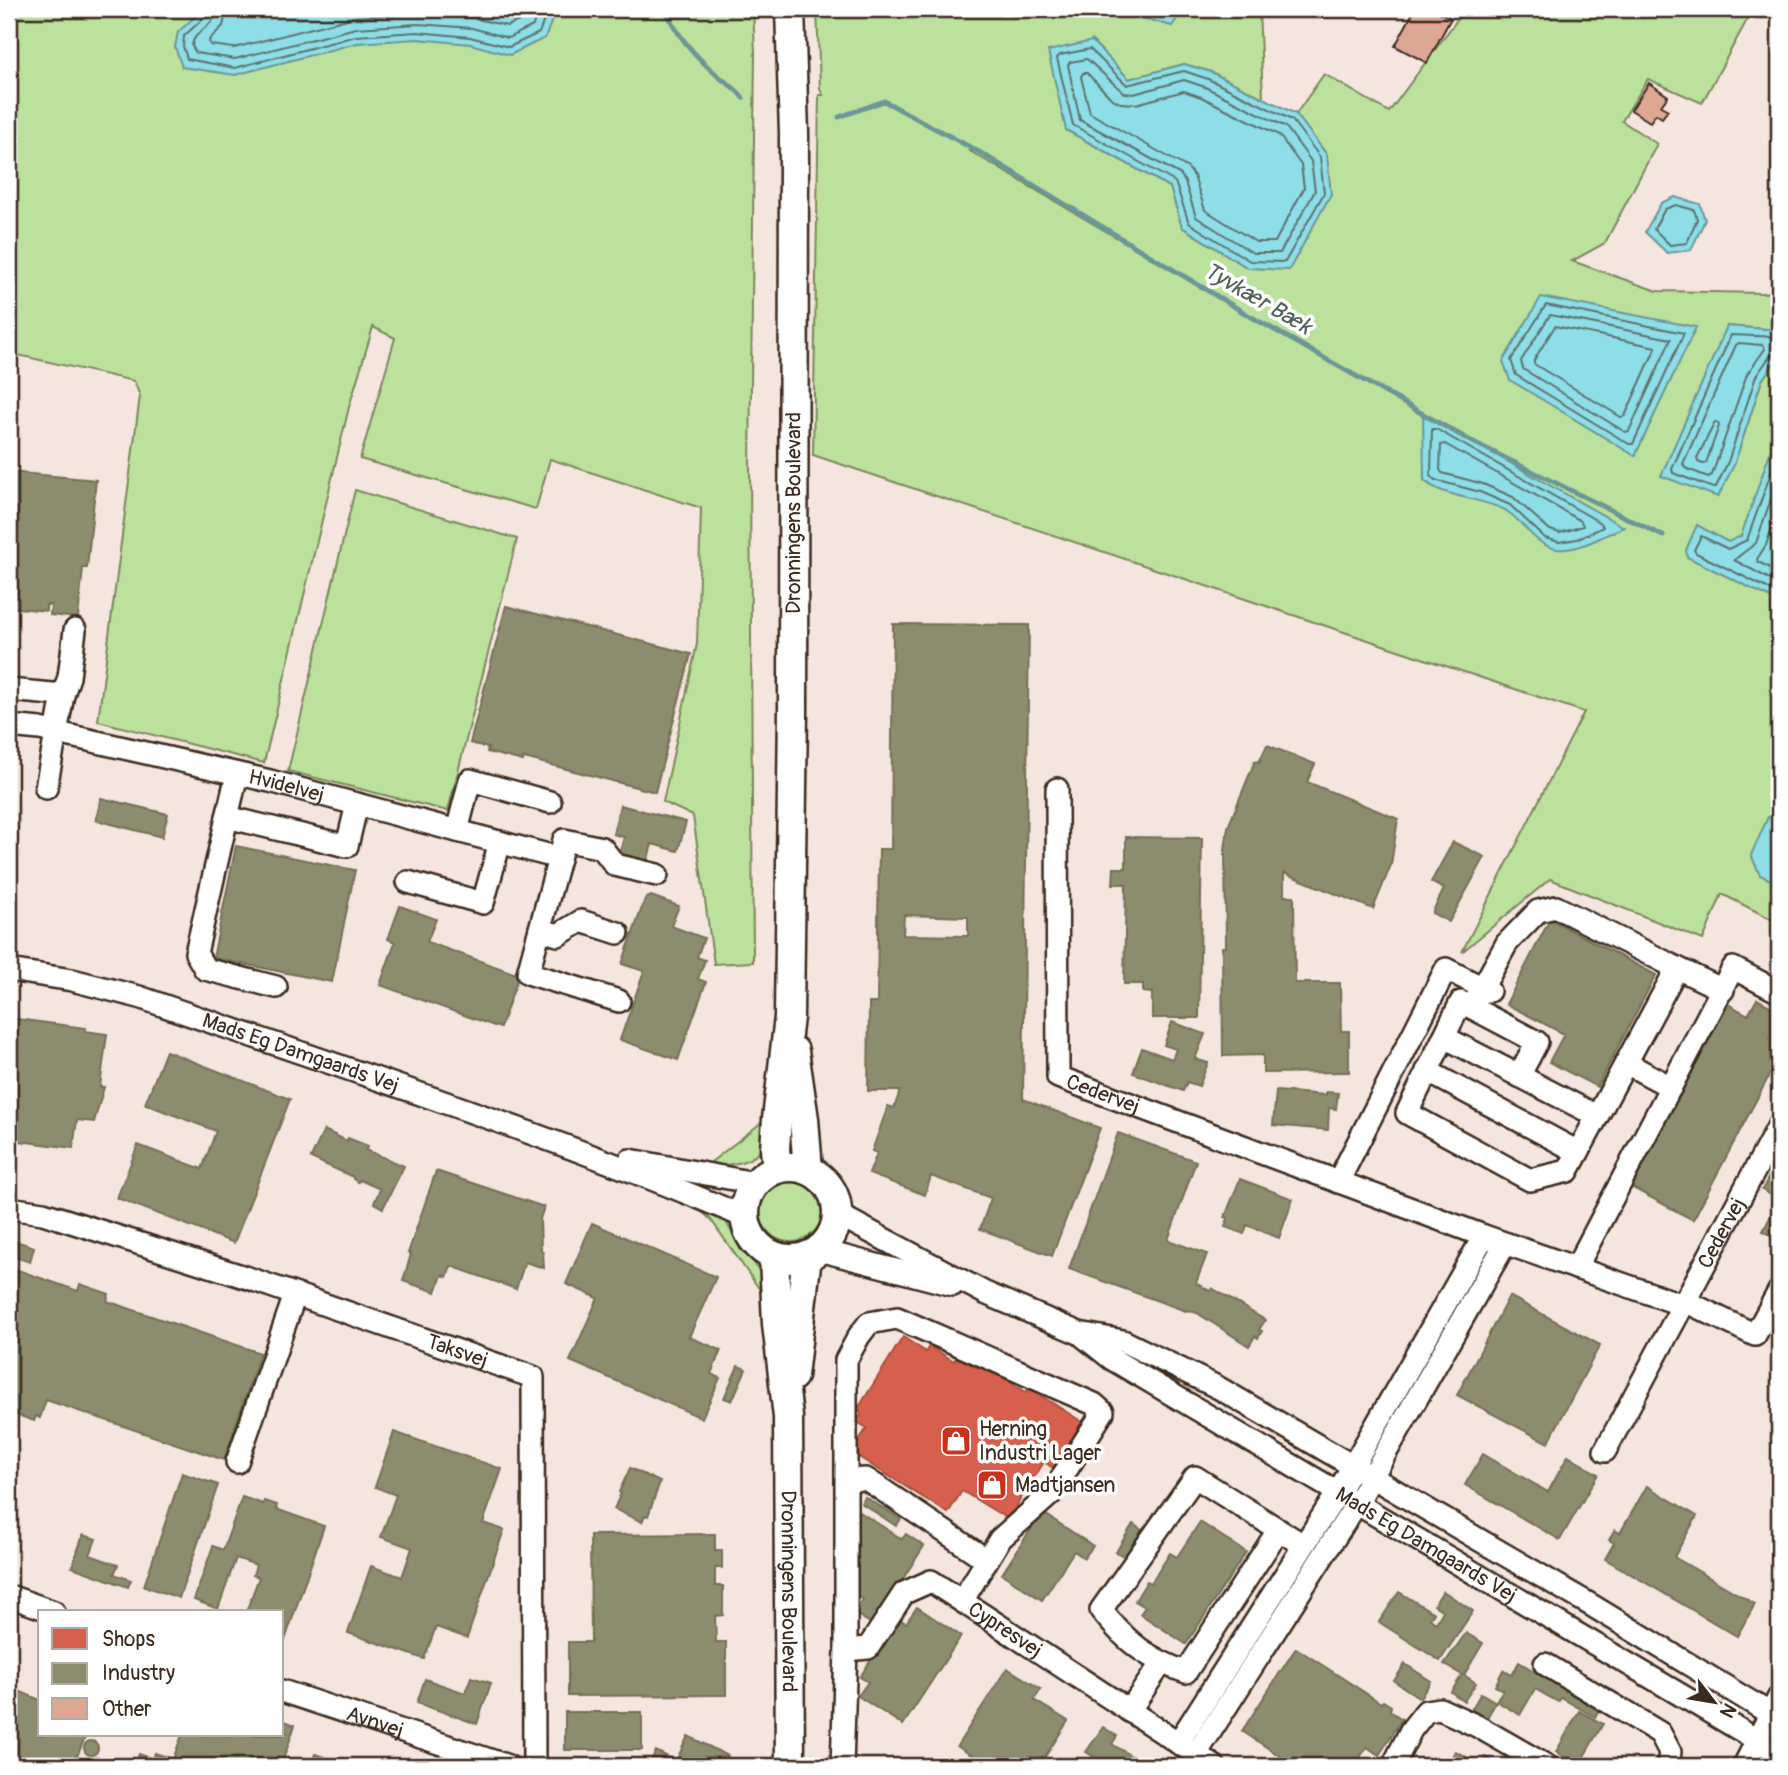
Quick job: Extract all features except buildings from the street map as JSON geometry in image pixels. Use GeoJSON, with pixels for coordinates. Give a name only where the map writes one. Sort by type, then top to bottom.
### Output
{"type":"FeatureCollection","features":[{"type":"Feature","properties":{"kind":"main road","name":"Dronningens Boulevard"},"geometry":{"type":"LineString","coordinates":[[766,1176],[775,1149],[789,1017],[793,711],[794,133],[790,9]]}},
{"type":"Feature","properties":{"kind":"main road","name":"Dronningens Boulevard"},"geometry":{"type":"LineString","coordinates":[[789,1017],[803,1107],[808,1170]]}},
{"type":"Feature","properties":{"kind":"main road"},"geometry":{"type":"LineString","coordinates":[[792,1166],[808,1170],[824,1180],[834,1195],[837,1214],[832,1234],[813,1253],[790,1259],[774,1256],[760,1247],[749,1234],[744,1217],[746,1199],[766,1176],[792,1166]]}},
{"type":"Feature","properties":{"kind":"main road","name":"Dronningens Boulevard"},"geometry":{"type":"LineString","coordinates":[[788,1417],[813,1253]]}},
{"type":"Feature","properties":{"kind":"main road","name":"Dronningens Boulevard"},"geometry":{"type":"LineString","coordinates":[[774,1256],[777,1324],[788,1417],[790,1766]]}},
{"type":"Feature","properties":{"kind":"street"},"geometry":{"type":"LineString","coordinates":[[46,788],[55,733],[69,677],[75,630]]}},
{"type":"Feature","properties":{"kind":"street"},"geometry":{"type":"LineString","coordinates":[[9,690],[63,695]]}},
{"type":"Feature","properties":{"kind":"street","name":"Hvidelvej"},"geometry":{"type":"LineString","coordinates":[[9,726],[55,733],[237,774],[559,858]]}},
{"type":"Feature","properties":{"kind":"street"},"geometry":{"type":"LineString","coordinates":[[237,774],[196,953],[205,969],[276,987]]}},
{"type":"Feature","properties":{"kind":"street"},"geometry":{"type":"LineString","coordinates":[[457,831],[470,780],[550,802]]}},
{"type":"Feature","properties":{"kind":"street","name":"Cedervej"},"geometry":{"type":"LineString","coordinates":[[1057,789],[1058,1077],[1505,1244],[1684,1303]]}},
{"type":"Feature","properties":{"kind":"street"},"geometry":{"type":"LineString","coordinates":[[227,817],[347,846],[357,804]]}},
{"type":"Feature","properties":{"kind":"street"},"geometry":{"type":"LineString","coordinates":[[619,1002],[528,973],[564,840],[602,848],[615,864],[657,875]]}},
{"type":"Feature","properties":{"kind":"street"},"geometry":{"type":"LineString","coordinates":[[408,882],[484,903],[500,842]]}},
{"type":"Feature","properties":{"kind":"street"},"geometry":{"type":"LineString","coordinates":[[1472,1007],[1486,989],[1507,943],[1522,925],[1538,911],[1556,907],[1723,989]]}},
{"type":"Feature","properties":{"kind":"street"},"geometry":{"type":"LineString","coordinates":[[540,929],[558,935],[581,921],[618,933]]}},
{"type":"Feature","properties":{"kind":"street"},"geometry":{"type":"LineString","coordinates":[[1519,1076],[1537,1042],[1461,1002],[1407,1114],[1530,1180],[1568,1171],[1678,968]]}},
{"type":"Feature","properties":{"kind":"street"},"geometry":{"type":"LineString","coordinates":[[1576,1268],[1734,968],[1779,992]]}},
{"type":"Feature","properties":{"kind":"street"},"geometry":{"type":"LineString","coordinates":[[1338,1182],[1446,969],[1486,989]]}},
{"type":"Feature","properties":{"kind":"street","name":"Mads Eg Damgaards Vej"},"geometry":{"type":"LineString","coordinates":[[9,970],[72,980],[139,997],[309,1054],[588,1153],[744,1217]]}},
{"type":"Feature","properties":{"kind":"street"},"geometry":{"type":"LineString","coordinates":[[1444,1037],[1597,1116]]}},
{"type":"Feature","properties":{"kind":"street"},"geometry":{"type":"LineString","coordinates":[[1626,1063],[1671,1087]]}},
{"type":"Feature","properties":{"kind":"street"},"geometry":{"type":"LineString","coordinates":[[1427,1071],[1578,1152]]}},
{"type":"Feature","properties":{"kind":"street","name":"Cedervej"},"geometry":{"type":"LineString","coordinates":[[1605,1451],[1779,1125]]}},
{"type":"Feature","properties":{"kind":"street","name":"Mads Eg Damgaards Vej"},"geometry":{"type":"LineString","coordinates":[[588,1153],[766,1176]]}},
{"type":"Feature","properties":{"kind":"street","name":"Taksvej"},"geometry":{"type":"LineString","coordinates":[[9,1208],[43,1213],[295,1294],[533,1377],[534,1766]]}},
{"type":"Feature","properties":{"kind":"street","name":"Mads Eg Damgaards Vej"},"geometry":{"type":"LineString","coordinates":[[837,1214],[985,1293],[1079,1333],[1123,1341],[1219,1388],[1776,1709]]}},
{"type":"Feature","properties":{"kind":"street"},"geometry":{"type":"LineString","coordinates":[[1178,1742],[1338,1492],[1484,1236]]}},
{"type":"Feature","properties":{"kind":"street"},"geometry":{"type":"LineString","coordinates":[[1196,1754],[1357,1503],[1505,1244]]}},
{"type":"Feature","properties":{"kind":"street","name":"Mads Eg Damgaards Vej"},"geometry":{"type":"LineString","coordinates":[[813,1253],[985,1293]]}},
{"type":"Feature","properties":{"kind":"street"},"geometry":{"type":"LineString","coordinates":[[1684,1303],[1755,1335],[1779,1291]]}},
{"type":"Feature","properties":{"kind":"street"},"geometry":{"type":"LineString","coordinates":[[237,1462],[295,1294]]}},
{"type":"Feature","properties":{"kind":"street"},"geometry":{"type":"LineString","coordinates":[[842,1766],[846,1650],[846,1360],[869,1323],[897,1318],[1094,1404],[1103,1412],[1052,1493],[1000,1539],[962,1601]]}},
{"type":"Feature","properties":{"kind":"street","name":"Mads Eg Damgaards Vej"},"geometry":{"type":"LineString","coordinates":[[1079,1333],[1112,1359],[1779,1753]]}},
{"type":"Feature","properties":{"kind":"street"},"geometry":{"type":"LineString","coordinates":[[1279,1529],[1186,1672],[1161,1664],[1120,1634],[1101,1610],[1195,1476],[1279,1529],[1303,1545]]}},
{"type":"Feature","properties":{"kind":"street"},"geometry":{"type":"LineString","coordinates":[[847,1480],[866,1479],[987,1560]]}},
{"type":"Feature","properties":{"kind":"street","name":"Cypresvej"},"geometry":{"type":"LineString","coordinates":[[846,1650],[868,1648],[904,1593],[931,1581],[1214,1766]]}},
{"type":"Feature","properties":{"kind":"street"},"geometry":{"type":"LineString","coordinates":[[9,1597],[48,1610]]}},
{"type":"Feature","properties":{"kind":"street"},"geometry":{"type":"LineString","coordinates":[[1129,1711],[1161,1664]]}},
{"type":"Feature","properties":{"kind":"street"},"geometry":{"type":"LineString","coordinates":[[1545,1664],[1660,1733],[1670,1752],[1668,1766]]}},
{"type":"Feature","properties":{"kind":"street","name":"Avnvej"},"geometry":{"type":"LineString","coordinates":[[284,1692],[509,1766]]}},
{"type":"Feature","properties":{"kind":"street"},"geometry":{"type":"LineString","coordinates":[[1393,1766],[1411,1730],[1426,1711],[1440,1709],[1477,1726],[1547,1766]]}},
{"type":"Feature","properties":{"kind":"street"},"geometry":{"type":"LineString","coordinates":[[1744,1766],[1776,1709]]}},
{"type":"Feature","properties":{"kind":"street"},"geometry":{"type":"LineString","coordinates":[[1776,1766],[1779,1760]]}},
{"type":"Feature","properties":{"kind":"green space"},"geometry":{"type":"Polygon","coordinates":[[[9,9],[753,9],[755,53],[750,468],[753,962],[714,964],[693,816],[663,802],[697,644],[701,508],[550,459],[536,509],[360,459],[395,338],[373,327],[349,407],[264,763],[98,721],[140,396],[134,381],[9,353],[9,9]]]}},
{"type":"Feature","properties":{"kind":"green space"},"geometry":{"type":"Polygon","coordinates":[[[817,9],[1259,9],[1263,98],[1211,72],[1184,64],[1129,79],[1092,41],[1066,130],[1170,187],[1182,227],[1248,268],[1327,155],[1296,114],[1324,74],[1389,112],[1465,9],[1753,9],[1702,103],[1648,79],[1622,121],[1657,144],[1605,243],[1572,261],[1657,291],[1764,293],[1779,290],[1779,330],[1727,326],[1734,465],[1762,380],[1779,356],[1779,923],[1722,894],[1703,940],[1550,879],[1462,952],[1584,712],[813,455],[819,95],[823,95],[820,89],[817,9]],[[968,150],[1178,273],[979,152],[968,150]]]}},
{"type":"Feature","properties":{"kind":"green space"},"geometry":{"type":"Polygon","coordinates":[[[355,490],[517,539],[448,811],[288,771],[355,490]]]}},
{"type":"Feature","properties":{"kind":"green space"},"geometry":{"type":"Polygon","coordinates":[[[761,1123],[772,1124],[760,1152],[740,1162],[710,1166],[711,1162],[761,1123]]]}},
{"type":"Feature","properties":{"kind":"green space"},"geometry":{"type":"Polygon","coordinates":[[[785,1180],[797,1180],[813,1189],[820,1199],[820,1223],[813,1233],[797,1242],[785,1242],[774,1237],[765,1228],[760,1217],[760,1205],[765,1194],[774,1185],[785,1180]]]}},
{"type":"Feature","properties":{"kind":"green space"},"geometry":{"type":"Polygon","coordinates":[[[699,1209],[718,1211],[726,1221],[740,1249],[754,1263],[764,1279],[765,1300],[711,1220],[699,1209]]]}},
{"type":"Feature","properties":{"kind":"water"},"geometry":{"type":"Polygon","coordinates":[[[208,9],[552,9],[554,15],[545,38],[510,55],[470,44],[417,39],[357,43],[235,75],[182,67],[175,47],[178,32],[200,12],[208,9]]]}},
{"type":"Feature","properties":{"kind":"water"},"geometry":{"type":"Polygon","coordinates":[[[1120,9],[1180,9],[1180,14],[1172,26],[1120,12],[1120,9]]]}},
{"type":"Feature","properties":{"kind":"water"},"geometry":{"type":"Polygon","coordinates":[[[1092,41],[1129,79],[1184,64],[1211,72],[1296,114],[1327,155],[1331,194],[1289,270],[1248,268],[1182,227],[1170,187],[1066,130],[1048,51],[1092,41]]]}},
{"type":"Feature","properties":{"kind":"water"},"geometry":{"type":"Polygon","coordinates":[[[1675,197],[1700,204],[1705,220],[1691,250],[1667,253],[1645,232],[1661,203],[1675,197]]]}},
{"type":"Feature","properties":{"kind":"water"},"geometry":{"type":"Polygon","coordinates":[[[1541,297],[1696,327],[1635,456],[1510,380],[1503,361],[1541,297]]]}},
{"type":"Feature","properties":{"kind":"water"},"geometry":{"type":"Polygon","coordinates":[[[1727,326],[1779,330],[1779,356],[1762,380],[1734,465],[1718,497],[1661,476],[1727,326]]]}},
{"type":"Feature","properties":{"kind":"water"},"geometry":{"type":"Polygon","coordinates":[[[1423,414],[1624,527],[1574,548],[1557,549],[1541,543],[1505,510],[1431,486],[1424,480],[1423,414]]]}},
{"type":"Feature","properties":{"kind":"water"},"geometry":{"type":"Polygon","coordinates":[[[1774,441],[1779,445],[1779,602],[1687,557],[1686,550],[1697,525],[1728,542],[1741,536],[1774,441]]]}},
{"type":"Feature","properties":{"kind":"water"},"geometry":{"type":"Polygon","coordinates":[[[1768,817],[1779,820],[1779,884],[1760,875],[1751,855],[1768,817]]]}},
{"type":"Feature","properties":{"kind":"waterway","name":"Tyvkær Bæk"},"geometry":{"type":"LineString","coordinates":[[665,9],[695,53],[743,98]]}},
{"type":"Feature","properties":{"kind":"waterway","name":"Tyvkær Bæk"},"geometry":{"type":"LineString","coordinates":[[839,117],[884,101],[979,152],[1248,315],[1469,440],[1663,536]]}},
{"type":"Feature","properties":{"kind":"place","name":"Herning Industri Lager"},"geometry":{"type":"Point","coordinates":[956,1441]}},
{"type":"Feature","properties":{"kind":"place","name":"Madtjansen"},"geometry":{"type":"Point","coordinates":[992,1485]}}]}
